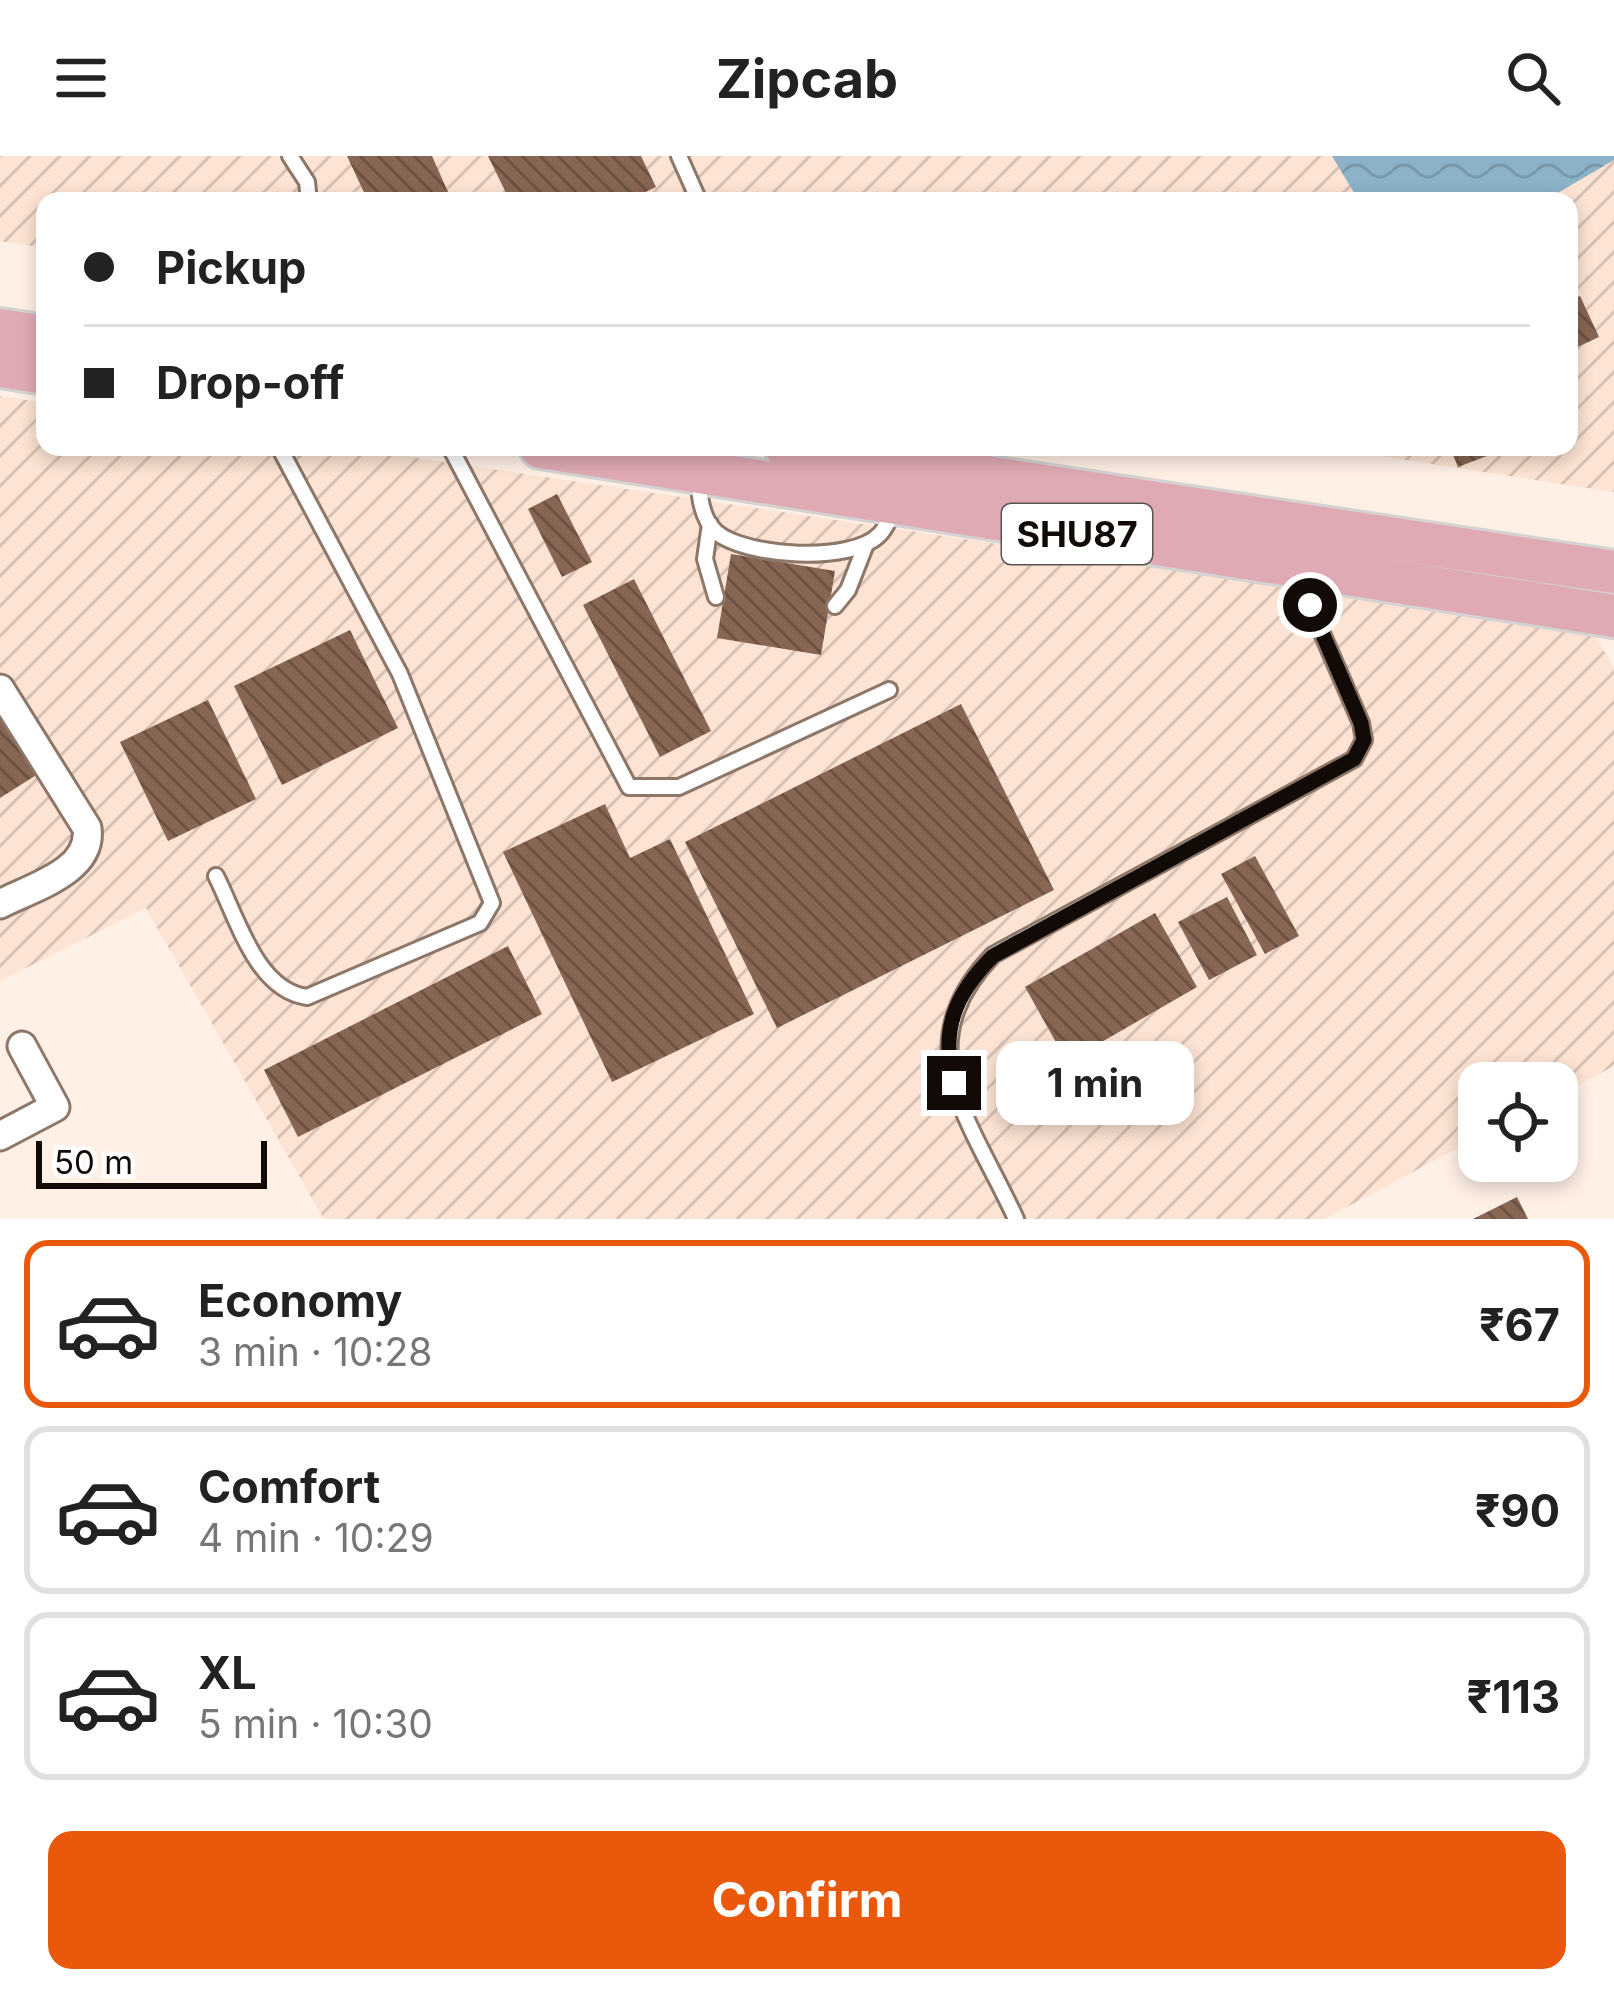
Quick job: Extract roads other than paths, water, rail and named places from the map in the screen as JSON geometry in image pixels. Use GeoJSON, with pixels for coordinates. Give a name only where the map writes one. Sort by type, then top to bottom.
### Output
{"type":"FeatureCollection","features":[{"type":"Feature","properties":{"kind":"main road"},"geometry":{"type":"LineString","coordinates":[[0,330],[36,336]]}},
{"type":"Feature","properties":{"kind":"main road"},"geometry":{"type":"LineString","coordinates":[[0,366],[36,372]]}},
{"type":"Feature","properties":{"kind":"main road","name":"SHU87"},"geometry":{"type":"LineString","coordinates":[[596,456],[1614,616]]}},
{"type":"Feature","properties":{"kind":"main road","name":"SHU87"},"geometry":{"type":"LineString","coordinates":[[846,456],[1614,572]]}},
{"type":"Feature","properties":{"kind":"street"},"geometry":{"type":"LineString","coordinates":[[0,689],[87,828],[89,845],[80,862],[0,904]]}},
{"type":"Feature","properties":{"kind":"street"},"geometry":{"type":"LineString","coordinates":[[0,1136],[55,1107],[22,1046]]}},
{"type":"Feature","properties":{"kind":"lane"},"geometry":{"type":"LineString","coordinates":[[290,156],[308,192]]}},
{"type":"Feature","properties":{"kind":"lane"},"geometry":{"type":"LineString","coordinates":[[679,156],[695,192]]}},
{"type":"Feature","properties":{"kind":"lane"},"geometry":{"type":"LineString","coordinates":[[216,876],[271,982],[288,994],[307,997],[480,922],[492,903],[400,674],[284,456]]}},
{"type":"Feature","properties":{"kind":"lane"},"geometry":{"type":"LineString","coordinates":[[455,456],[629,787],[679,787],[889,690]]}},
{"type":"Feature","properties":{"kind":"lane"},"geometry":{"type":"LineString","coordinates":[[700,473],[703,512],[710,524],[740,546],[833,555],[880,535],[897,505]]}},
{"type":"Feature","properties":{"kind":"lane"},"geometry":{"type":"LineString","coordinates":[[710,524],[705,559],[716,597]]}},
{"type":"Feature","properties":{"kind":"lane"},"geometry":{"type":"LineString","coordinates":[[835,606],[848,590],[866,544]]}},
{"type":"Feature","properties":{"kind":"lane"},"geometry":{"type":"LineString","coordinates":[[1016,1219],[954,1083],[945,1049],[957,1000],[993,956],[1354,759],[1364,740],[1361,723],[1292,566]]}},
{"type":"Feature","properties":{"kind":"water"},"geometry":{"type":"Polygon","coordinates":[[[1332,156],[1614,156],[1559,192],[1354,192],[1332,156]]]}}]}
